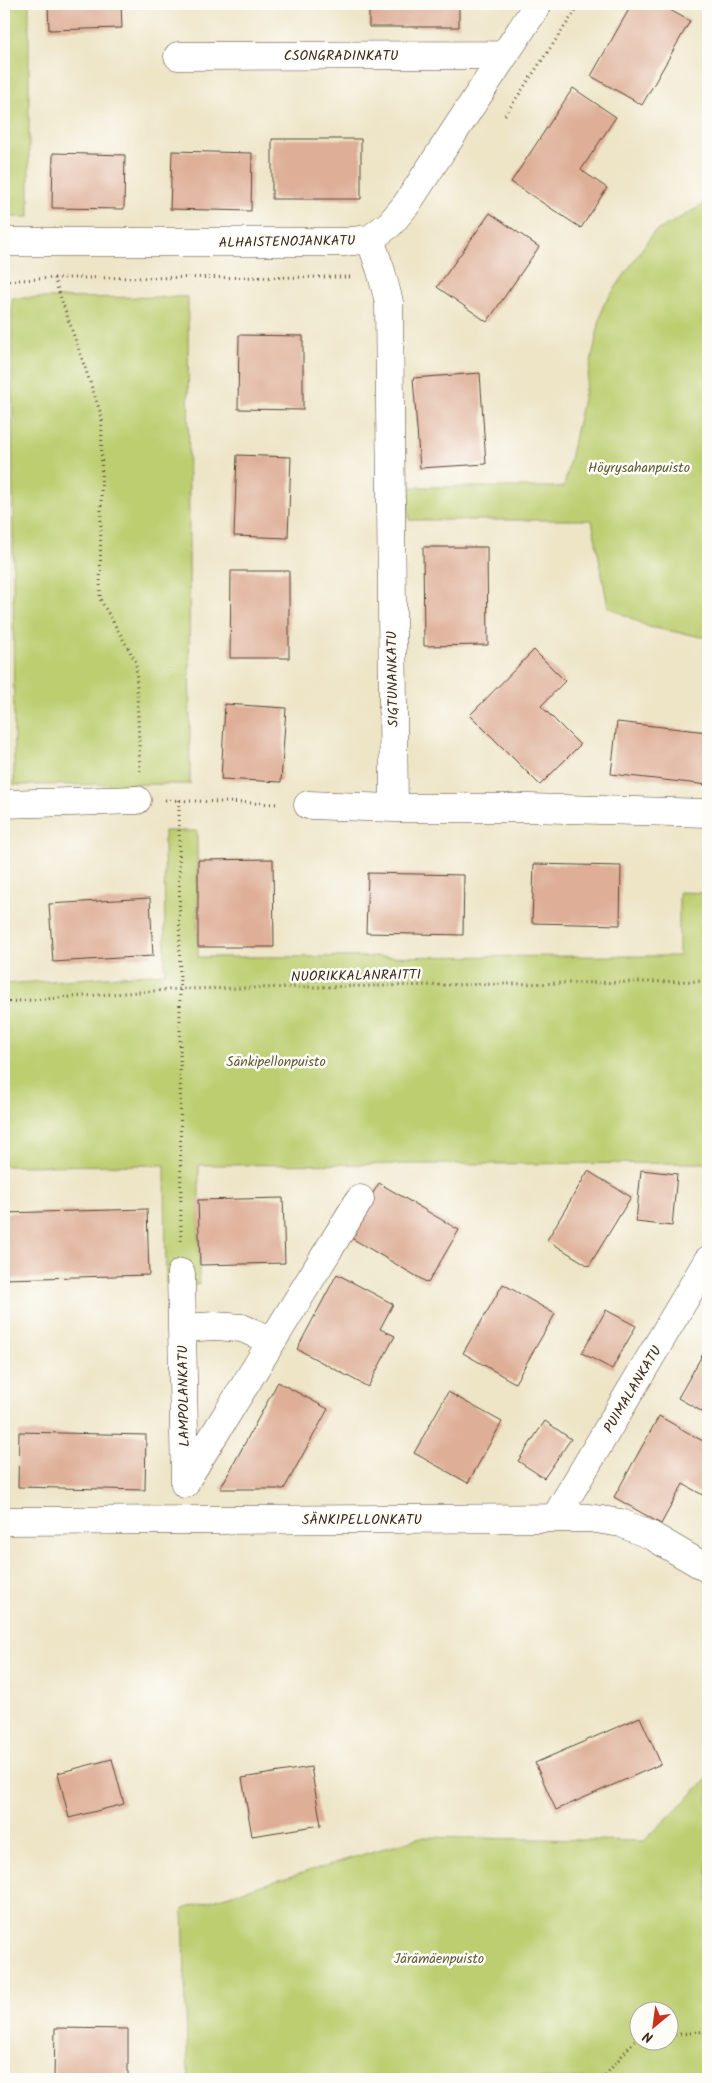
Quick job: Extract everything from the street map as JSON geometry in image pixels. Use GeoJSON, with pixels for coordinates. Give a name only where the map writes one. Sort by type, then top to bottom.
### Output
{"type":"FeatureCollection","features":[{"type":"Feature","properties":{"kind":"street","name":"ALHAISTENOJANKATU"},"geometry":{"type":"LineString","coordinates":[[4,242],[344,242],[370,239],[390,224],[406,205],[538,4]]}},
{"type":"Feature","properties":{"kind":"street","name":"CSONGRADINKATU"},"geometry":{"type":"LineString","coordinates":[[178,56],[504,55]]}},
{"type":"Feature","properties":{"kind":"street","name":"SIGTUNANKATU"},"geometry":{"type":"LineString","coordinates":[[370,239],[382,271],[389,302],[394,808]]}},
{"type":"Feature","properties":{"kind":"street"},"geometry":{"type":"LineString","coordinates":[[4,804],[137,800]]}},
{"type":"Feature","properties":{"kind":"street"},"geometry":{"type":"LineString","coordinates":[[308,805],[708,813]]}},
{"type":"Feature","properties":{"kind":"street"},"geometry":{"type":"LineString","coordinates":[[185,1482],[360,1199]]}},
{"type":"Feature","properties":{"kind":"street","name":"PUIMALANKATU"},"geometry":{"type":"LineString","coordinates":[[555,1518],[708,1260]]}},
{"type":"Feature","properties":{"kind":"street","name":"LAMPOLANKATU"},"geometry":{"type":"LineString","coordinates":[[181,1273],[186,1520]]}},
{"type":"Feature","properties":{"kind":"street"},"geometry":{"type":"LineString","coordinates":[[182,1328],[215,1326],[242,1328],[272,1341]]}},
{"type":"Feature","properties":{"kind":"street","name":"SÄNKIPELLONKATU"},"geometry":{"type":"LineString","coordinates":[[4,1521],[589,1518],[621,1523],[652,1536],[708,1569]]}},
{"type":"Feature","properties":{"kind":"path"},"geometry":{"type":"LineString","coordinates":[[54,278],[102,417],[100,599],[136,662],[140,772],[137,800],[308,805]]}},
{"type":"Feature","properties":{"kind":"path"},"geometry":{"type":"LineString","coordinates":[[179,800],[181,1273]]}},
{"type":"Feature","properties":{"kind":"path"},"geometry":{"type":"LineString","coordinates":[[708,862],[708,1011]]}},
{"type":"Feature","properties":{"kind":"path","name":"NUORIKKALANRAITTI"},"geometry":{"type":"LineString","coordinates":[[4,1002],[179,988],[707,981]]}},
{"type":"Feature","properties":{"kind":"path"},"geometry":{"type":"LineString","coordinates":[[680,2034],[708,2031]]}},
{"type":"Feature","properties":{"kind":"path"},"geometry":{"type":"LineString","coordinates":[[602,2079],[630,2046]]}},
{"type":"Feature","properties":{"kind":"green space"},"geometry":{"type":"Polygon","coordinates":[[[4,4],[29,4],[29,217],[4,217],[4,4]]]}},
{"type":"Feature","properties":{"kind":"green space","name":"Höyrysahanpuisto"},"geometry":{"type":"Polygon","coordinates":[[[708,202],[708,638],[649,627],[608,607],[592,520],[409,520],[408,487],[564,487],[603,306],[653,233],[708,202]]]}},
{"type":"Feature","properties":{"kind":"green space"},"geometry":{"type":"Polygon","coordinates":[[[188,297],[190,784],[14,785],[12,298],[188,297]]]}},
{"type":"Feature","properties":{"kind":"green space","name":"Sänkipellonpuisto"},"geometry":{"type":"Polygon","coordinates":[[[164,831],[197,831],[198,957],[679,956],[679,892],[708,893],[708,1163],[199,1165],[199,1284],[166,1284],[165,1165],[4,1166],[4,984],[165,973],[164,831]]]}},
{"type":"Feature","properties":{"kind":"green space","name":"Järämäenpuisto"},"geometry":{"type":"Polygon","coordinates":[[[708,1778],[708,2079],[188,2079],[183,1909],[421,1837],[644,1841],[708,1778]]]}},
{"type":"Feature","properties":{"kind":"building"},"geometry":{"type":"Polygon","coordinates":[[[48,4],[121,4],[122,28],[49,30],[48,4]]]}},
{"type":"Feature","properties":{"kind":"building"},"geometry":{"type":"Polygon","coordinates":[[[369,4],[459,4],[459,27],[369,27],[369,4]]]}},
{"type":"Feature","properties":{"kind":"building"},"geometry":{"type":"Polygon","coordinates":[[[632,4],[659,4],[690,21],[642,105],[591,76],[632,4]]]}},
{"type":"Feature","properties":{"kind":"building"},"geometry":{"type":"Polygon","coordinates":[[[573,88],[616,117],[581,170],[607,188],[581,228],[511,182],[573,88]]]}},
{"type":"Feature","properties":{"kind":"building"},"geometry":{"type":"Polygon","coordinates":[[[272,139],[361,139],[361,199],[272,199],[272,139]]]}},
{"type":"Feature","properties":{"kind":"building"},"geometry":{"type":"Polygon","coordinates":[[[172,151],[252,153],[251,211],[170,209],[172,151]]]}},
{"type":"Feature","properties":{"kind":"building"},"geometry":{"type":"Polygon","coordinates":[[[53,153],[125,155],[124,209],[52,208],[53,153]]]}},
{"type":"Feature","properties":{"kind":"building"},"geometry":{"type":"Polygon","coordinates":[[[490,213],[539,247],[487,322],[437,287],[490,213]]]}},
{"type":"Feature","properties":{"kind":"building"},"geometry":{"type":"Polygon","coordinates":[[[239,335],[303,336],[303,410],[238,409],[239,335]]]}},
{"type":"Feature","properties":{"kind":"building"},"geometry":{"type":"Polygon","coordinates":[[[480,373],[486,464],[420,468],[413,378],[480,373]]]}},
{"type":"Feature","properties":{"kind":"building"},"geometry":{"type":"Polygon","coordinates":[[[237,455],[291,457],[288,538],[234,536],[237,455]]]}},
{"type":"Feature","properties":{"kind":"building"},"geometry":{"type":"Polygon","coordinates":[[[423,547],[487,547],[488,645],[424,646],[423,547]]]}},
{"type":"Feature","properties":{"kind":"building"},"geometry":{"type":"Polygon","coordinates":[[[231,571],[289,571],[289,658],[230,658],[231,571]]]}},
{"type":"Feature","properties":{"kind":"building"},"geometry":{"type":"Polygon","coordinates":[[[534,650],[565,681],[541,706],[580,745],[540,785],[470,715],[534,650]]]}},
{"type":"Feature","properties":{"kind":"building"},"geometry":{"type":"Polygon","coordinates":[[[225,704],[286,708],[281,782],[221,779],[225,704]]]}},
{"type":"Feature","properties":{"kind":"building"},"geometry":{"type":"Polygon","coordinates":[[[617,722],[708,732],[708,785],[611,774],[617,722]]]}},
{"type":"Feature","properties":{"kind":"building"},"geometry":{"type":"Polygon","coordinates":[[[273,859],[274,947],[198,947],[198,860],[273,859]]]}},
{"type":"Feature","properties":{"kind":"building"},"geometry":{"type":"Polygon","coordinates":[[[534,864],[621,866],[620,925],[532,923],[534,864]]]}},
{"type":"Feature","properties":{"kind":"building"},"geometry":{"type":"Polygon","coordinates":[[[368,873],[464,875],[463,935],[366,933],[368,873]]]}},
{"type":"Feature","properties":{"kind":"building"},"geometry":{"type":"Polygon","coordinates":[[[150,898],[153,956],[53,962],[49,904],[150,898]]]}},
{"type":"Feature","properties":{"kind":"building"},"geometry":{"type":"Polygon","coordinates":[[[641,1170],[677,1174],[672,1226],[636,1222],[641,1170]]]}},
{"type":"Feature","properties":{"kind":"building"},"geometry":{"type":"Polygon","coordinates":[[[588,1171],[631,1197],[589,1266],[547,1240],[588,1171]]]}},
{"type":"Feature","properties":{"kind":"building"},"geometry":{"type":"Polygon","coordinates":[[[379,1183],[459,1230],[428,1283],[348,1236],[379,1183]]]}},
{"type":"Feature","properties":{"kind":"building"},"geometry":{"type":"Polygon","coordinates":[[[283,1198],[285,1263],[200,1265],[198,1200],[283,1198]]]}},
{"type":"Feature","properties":{"kind":"building"},"geometry":{"type":"Polygon","coordinates":[[[147,1209],[149,1275],[4,1279],[4,1213],[147,1209]]]}},
{"type":"Feature","properties":{"kind":"building"},"geometry":{"type":"Polygon","coordinates":[[[337,1274],[393,1304],[380,1329],[395,1336],[368,1387],[297,1349],[337,1274]]]}},
{"type":"Feature","properties":{"kind":"building"},"geometry":{"type":"Polygon","coordinates":[[[503,1284],[555,1314],[515,1383],[463,1353],[503,1284]]]}},
{"type":"Feature","properties":{"kind":"building"},"geometry":{"type":"Polygon","coordinates":[[[606,1310],[636,1326],[612,1369],[582,1353],[606,1310]]]}},
{"type":"Feature","properties":{"kind":"building"},"geometry":{"type":"Polygon","coordinates":[[[708,1345],[708,1415],[678,1398],[708,1345]]]}},
{"type":"Feature","properties":{"kind":"building"},"geometry":{"type":"Polygon","coordinates":[[[278,1382],[328,1409],[284,1489],[220,1489],[278,1382]]]}},
{"type":"Feature","properties":{"kind":"building"},"geometry":{"type":"Polygon","coordinates":[[[448,1392],[502,1422],[468,1483],[414,1453],[448,1392]]]}},
{"type":"Feature","properties":{"kind":"building"},"geometry":{"type":"Polygon","coordinates":[[[659,1416],[708,1444],[708,1498],[683,1484],[661,1524],[614,1497],[659,1416]]]}},
{"type":"Feature","properties":{"kind":"building"},"geometry":{"type":"Polygon","coordinates":[[[545,1421],[571,1439],[544,1478],[518,1461],[545,1421]]]}},
{"type":"Feature","properties":{"kind":"building"},"geometry":{"type":"Polygon","coordinates":[[[19,1432],[146,1435],[145,1490],[18,1487],[19,1432]]]}},
{"type":"Feature","properties":{"kind":"building"},"geometry":{"type":"Polygon","coordinates":[[[640,1717],[661,1764],[556,1810],[535,1763],[640,1717]]]}},
{"type":"Feature","properties":{"kind":"building"},"geometry":{"type":"Polygon","coordinates":[[[112,1759],[124,1804],[69,1818],[58,1773],[112,1759]]]}},
{"type":"Feature","properties":{"kind":"building"},"geometry":{"type":"Polygon","coordinates":[[[311,1767],[321,1825],[252,1836],[242,1778],[311,1767]]]}},
{"type":"Feature","properties":{"kind":"building"},"geometry":{"type":"Polygon","coordinates":[[[55,2028],[128,2029],[128,2079],[54,2079],[55,2028]]]}}]}
